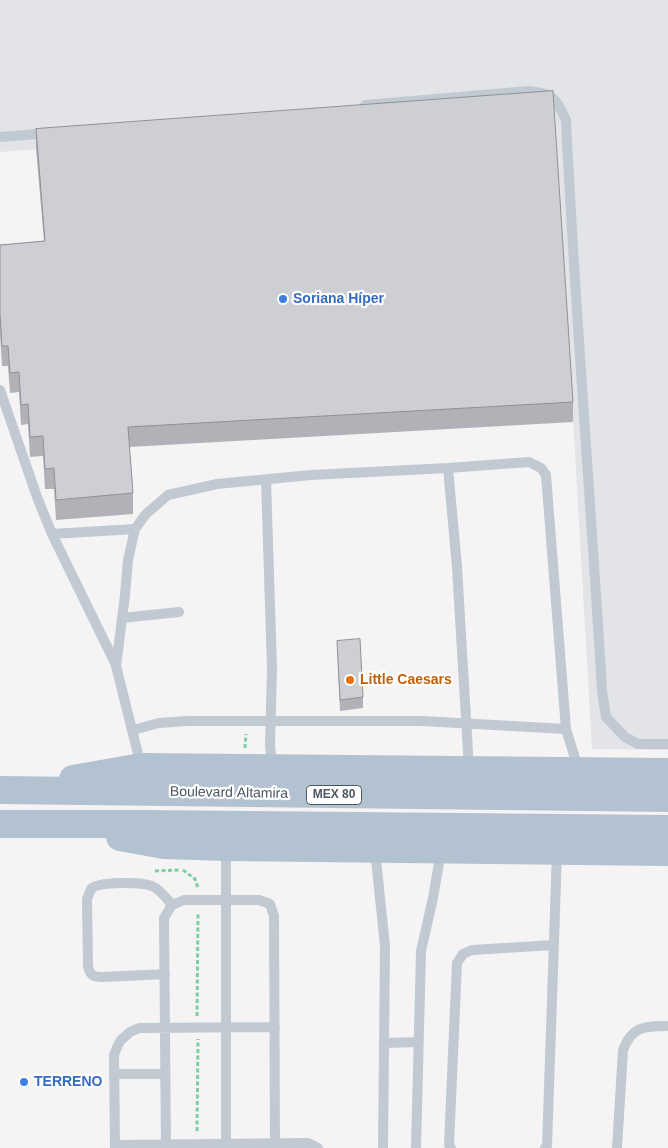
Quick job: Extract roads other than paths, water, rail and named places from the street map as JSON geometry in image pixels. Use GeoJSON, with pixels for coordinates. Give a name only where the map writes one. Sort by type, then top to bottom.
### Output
{"type":"FeatureCollection","features":[{"type":"Feature","properties":{"kind":"main road"},"geometry":{"type":"LineString","coordinates":[[7,790],[141,767],[668,772]]}},
{"type":"Feature","properties":{"kind":"main road","name":"Boulevard Altamira"},"geometry":{"type":"LineString","coordinates":[[7,790],[668,798]]}},
{"type":"Feature","properties":{"kind":"main road"},"geometry":{"type":"LineString","coordinates":[[0,824],[668,829]]}},
{"type":"Feature","properties":{"kind":"main road"},"geometry":{"type":"LineString","coordinates":[[50,824],[164,844],[226,847],[668,852]]}},
{"type":"Feature","properties":{"kind":"lane"},"geometry":{"type":"LineString","coordinates":[[352,106],[529,90],[546,93],[558,102],[566,120],[602,692],[606,717],[625,737],[638,744],[668,744]]}},
{"type":"Feature","properties":{"kind":"lane"},"geometry":{"type":"LineString","coordinates":[[0,137],[59,132]]}},
{"type":"Feature","properties":{"kind":"lane"},"geometry":{"type":"LineString","coordinates":[[0,390],[37,497],[52,534],[116,666],[141,767]]}},
{"type":"Feature","properties":{"kind":"lane"},"geometry":{"type":"LineString","coordinates":[[116,666],[128,560],[135,529],[146,514],[168,495],[217,484],[346,473],[529,462],[541,468],[546,475],[566,729],[580,772]]}},
{"type":"Feature","properties":{"kind":"lane"},"geometry":{"type":"LineString","coordinates":[[448,468],[457,567],[469,770]]}},
{"type":"Feature","properties":{"kind":"lane"},"geometry":{"type":"LineString","coordinates":[[266,480],[272,668],[270,745],[272,768]]}},
{"type":"Feature","properties":{"kind":"lane"},"geometry":{"type":"LineString","coordinates":[[52,534],[135,529]]}},
{"type":"Feature","properties":{"kind":"lane"},"geometry":{"type":"LineString","coordinates":[[122,618],[180,612]]}},
{"type":"Feature","properties":{"kind":"lane"},"geometry":{"type":"LineString","coordinates":[[133,730],[159,723],[422,720],[566,729]]}},
{"type":"Feature","properties":{"kind":"lane"},"geometry":{"type":"LineString","coordinates":[[226,847],[226,1146]]}},
{"type":"Feature","properties":{"kind":"lane"},"geometry":{"type":"LineString","coordinates":[[375,848],[384,946],[382,1148]]}},
{"type":"Feature","properties":{"kind":"lane"},"geometry":{"type":"LineString","coordinates":[[416,1148],[421,951],[433,898],[441,849]]}},
{"type":"Feature","properties":{"kind":"lane"},"geometry":{"type":"LineString","coordinates":[[545,1148],[547,1146],[557,851]]}},
{"type":"Feature","properties":{"kind":"lane"},"geometry":{"type":"LineString","coordinates":[[165,974],[95,977],[89,971],[87,899],[91,889],[98,884],[142,884],[157,888],[172,905]]}},
{"type":"Feature","properties":{"kind":"lane"},"geometry":{"type":"LineString","coordinates":[[166,1146],[164,918],[172,905],[184,900],[259,900],[270,904],[273,908],[274,916],[275,1146]]}},
{"type":"Feature","properties":{"kind":"lane"},"geometry":{"type":"LineString","coordinates":[[451,1148],[449,1145],[452,1050],[457,963],[459,958],[472,950],[554,945]]}},
{"type":"Feature","properties":{"kind":"lane"},"geometry":{"type":"LineString","coordinates":[[617,1148],[623,1050],[628,1037],[646,1026],[668,1026]]}},
{"type":"Feature","properties":{"kind":"lane"},"geometry":{"type":"LineString","coordinates":[[275,1027],[165,1027],[139,1028],[130,1032],[121,1040],[114,1056],[115,1147],[275,1146],[308,1143],[318,1148]]}},
{"type":"Feature","properties":{"kind":"lane"},"geometry":{"type":"LineString","coordinates":[[384,1043],[419,1042]]}},
{"type":"Feature","properties":{"kind":"lane"},"geometry":{"type":"LineString","coordinates":[[114,1074],[165,1074]]}},
{"type":"Feature","properties":{"kind":"place","name":"Soriana Híper"},"geometry":{"type":"Point","coordinates":[283,299]}},
{"type":"Feature","properties":{"kind":"place","name":"Little Caesars"},"geometry":{"type":"Point","coordinates":[350,680]}},
{"type":"Feature","properties":{"kind":"place","name":"TERRENO"},"geometry":{"type":"Point","coordinates":[24,1082]}}]}
